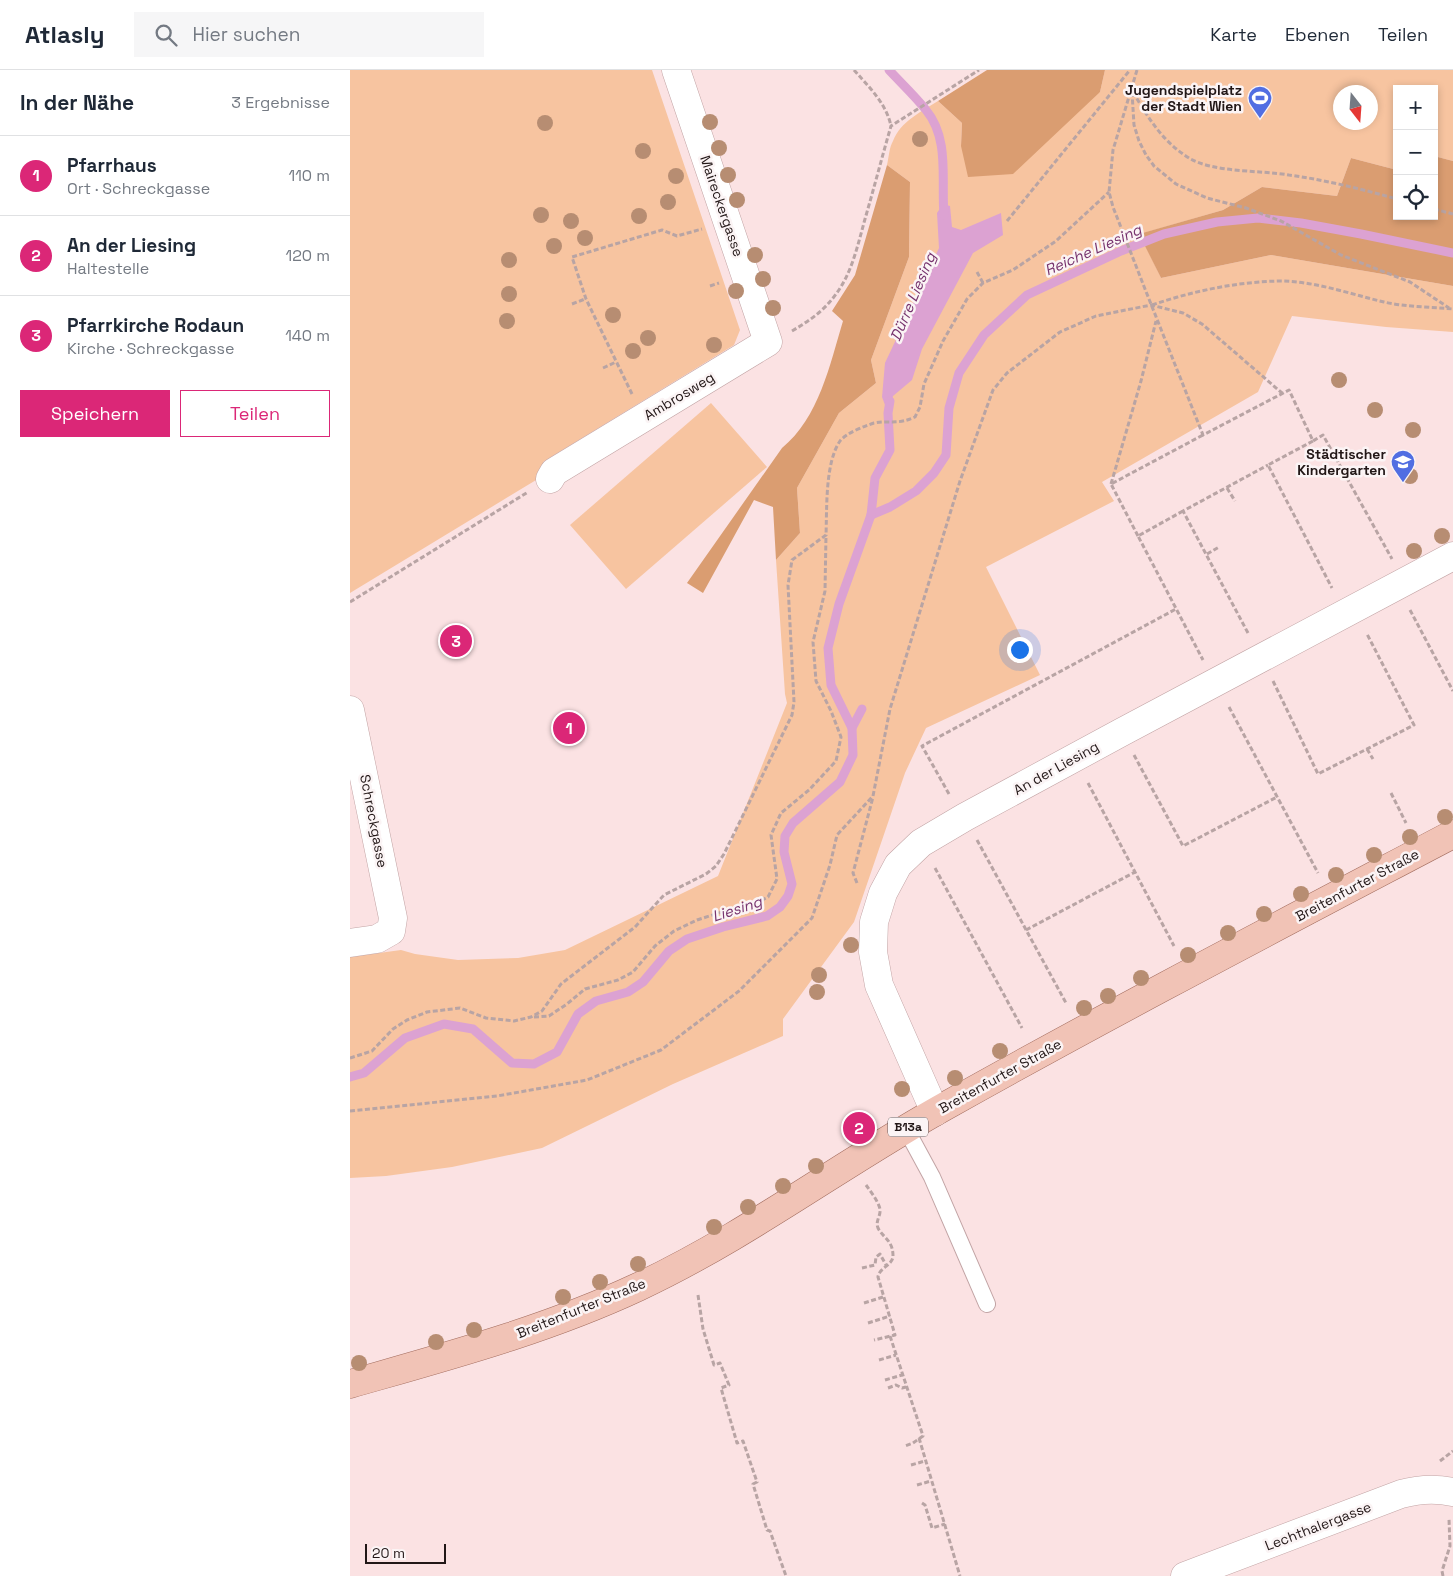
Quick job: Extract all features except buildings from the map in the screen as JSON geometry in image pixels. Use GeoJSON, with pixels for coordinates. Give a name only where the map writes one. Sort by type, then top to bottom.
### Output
{"type":"FeatureCollection","features":[{"type":"Feature","properties":{"kind":"main road","name":"Breitenfurter Straße"},"geometry":{"type":"LineString","coordinates":[[350,1384],[465,1351],[535,1328],[641,1286],[767,1216],[906,1129],[1081,1030],[1453,834]]}},
{"type":"Feature","properties":{"kind":"street","name":"Maireckergasse"},"geometry":{"type":"LineString","coordinates":[[676,70],[768,342]]}},
{"type":"Feature","properties":{"kind":"street","name":"Ambrosweg"},"geometry":{"type":"LineString","coordinates":[[550,479],[554,472],[768,342]]}},
{"type":"Feature","properties":{"kind":"street","name":"An der Liesing"},"geometry":{"type":"LineString","coordinates":[[935,1112],[879,985],[873,952],[874,922],[883,893],[898,865],[922,843],[964,818],[1453,556]]}},
{"type":"Feature","properties":{"kind":"street","name":"Schreckgasse"},"geometry":{"type":"LineString","coordinates":[[350,710],[393,918],[391,931],[377,939],[350,943]]}},
{"type":"Feature","properties":{"kind":"street","name":"Lechthalergasse"},"geometry":{"type":"LineString","coordinates":[[1185,1576],[1401,1494],[1424,1489],[1451,1492]]}},
{"type":"Feature","properties":{"kind":"lane"},"geometry":{"type":"LineString","coordinates":[[906,1129],[932,1177],[987,1304]]}},
{"type":"Feature","properties":{"kind":"path"},"geometry":{"type":"LineString","coordinates":[[768,342],[787,334],[817,315],[837,293],[855,254],[891,126],[888,114],[882,103],[854,70]]}},
{"type":"Feature","properties":{"kind":"path"},"geometry":{"type":"LineString","coordinates":[[891,126],[979,70]]}},
{"type":"Feature","properties":{"kind":"path"},"geometry":{"type":"LineString","coordinates":[[1007,222],[1130,70]]}},
{"type":"Feature","properties":{"kind":"path"},"geometry":{"type":"LineString","coordinates":[[1137,70],[1113,150],[1109,192],[1113,208],[1203,435]]}},
{"type":"Feature","properties":{"kind":"path"},"geometry":{"type":"LineString","coordinates":[[1132,89],[1148,118],[1159,132],[1169,143],[1190,158],[1207,165],[1224,168],[1288,174],[1341,183],[1393,198]]}},
{"type":"Feature","properties":{"kind":"path"},"geometry":{"type":"LineString","coordinates":[[1132,89],[1134,125],[1139,141],[1154,166],[1176,184],[1207,198],[1246,208],[1281,221],[1341,254],[1410,282],[1451,308]]}},
{"type":"Feature","properties":{"kind":"path"},"geometry":{"type":"LineString","coordinates":[[350,1058],[372,1051],[393,1029],[407,1020],[427,1012],[460,1008],[486,1018],[514,1021],[531,1017],[549,1016],[585,989],[618,980],[633,972],[655,946],[674,931],[697,920],[725,911],[750,906],[768,897],[777,879],[770,835],[781,813],[809,790],[836,762],[841,737],[832,711],[816,681],[813,642],[825,592],[827,494],[832,460],[841,439],[859,428],[876,423],[904,422],[915,417],[920,407],[924,384],[943,341],[967,299],[983,283],[1013,270],[1056,241],[1109,192]]}},
{"type":"Feature","properties":{"kind":"path"},"geometry":{"type":"LineString","coordinates":[[1438,210],[1453,214]]}},
{"type":"Feature","properties":{"kind":"path"},"geometry":{"type":"LineString","coordinates":[[633,396],[586,299],[572,257],[662,230],[676,236],[726,221]]}},
{"type":"Feature","properties":{"kind":"path"},"geometry":{"type":"LineString","coordinates":[[977,272],[983,283]]}},
{"type":"Feature","properties":{"kind":"path"},"geometry":{"type":"LineString","coordinates":[[874,922],[853,873],[873,796],[890,709],[960,481],[993,390],[1007,373],[1060,332],[1096,316],[1151,305],[1183,294],[1232,285],[1280,281],[1316,286],[1387,303],[1451,308]]}},
{"type":"Feature","properties":{"kind":"path"},"geometry":{"type":"LineString","coordinates":[[572,304],[586,299]]}},
{"type":"Feature","properties":{"kind":"path"},"geometry":{"type":"LineString","coordinates":[[1151,305],[1183,313],[1202,324],[1282,393]]}},
{"type":"Feature","properties":{"kind":"path"},"geometry":{"type":"LineString","coordinates":[[1156,319],[1141,381],[1111,484],[1216,683]]}},
{"type":"Feature","properties":{"kind":"path"},"geometry":{"type":"LineString","coordinates":[[603,368],[616,362]]}},
{"type":"Feature","properties":{"kind":"path"},"geometry":{"type":"LineString","coordinates":[[1111,484],[1289,390],[1313,441]]}},
{"type":"Feature","properties":{"kind":"path"},"geometry":{"type":"LineString","coordinates":[[1138,536],[1323,435],[1404,582]]}},
{"type":"Feature","properties":{"kind":"path"},"geometry":{"type":"LineString","coordinates":[[1183,511],[1262,658],[1318,774],[1414,725],[1268,465]]}},
{"type":"Feature","properties":{"kind":"path"},"geometry":{"type":"LineString","coordinates":[[350,602],[550,479]]}},
{"type":"Feature","properties":{"kind":"path"},"geometry":{"type":"LineString","coordinates":[[1227,488],[1235,501]]}},
{"type":"Feature","properties":{"kind":"path"},"geometry":{"type":"LineString","coordinates":[[531,1017],[542,1011],[560,984],[636,927],[664,895],[706,874],[716,866],[724,854],[792,715],[794,702],[788,585],[792,560],[826,534]]}},
{"type":"Feature","properties":{"kind":"path"},"geometry":{"type":"LineString","coordinates":[[1206,554],[1219,547]]}},
{"type":"Feature","properties":{"kind":"path"},"geometry":{"type":"LineString","coordinates":[[1066,1003],[922,746],[1176,608]]}},
{"type":"Feature","properties":{"kind":"path"},"geometry":{"type":"LineString","coordinates":[[1408,608],[1453,691]]}},
{"type":"Feature","properties":{"kind":"path"},"geometry":{"type":"LineString","coordinates":[[1229,707],[1332,898]]}},
{"type":"Feature","properties":{"kind":"path"},"geometry":{"type":"LineString","coordinates":[[1367,749],[1373,759]]}},
{"type":"Feature","properties":{"kind":"path"},"geometry":{"type":"LineString","coordinates":[[1136,757],[1183,846],[1277,797]]}},
{"type":"Feature","properties":{"kind":"path"},"geometry":{"type":"LineString","coordinates":[[1075,758],[1174,946]]}},
{"type":"Feature","properties":{"kind":"path"},"geometry":{"type":"LineString","coordinates":[[1391,793],[1406,823]]}},
{"type":"Feature","properties":{"kind":"path"},"geometry":{"type":"LineString","coordinates":[[350,1111],[498,1096],[588,1080],[662,1050],[739,991],[812,918],[830,865],[837,835],[873,796]]}},
{"type":"Feature","properties":{"kind":"path"},"geometry":{"type":"LineString","coordinates":[[934,867],[1022,1028]]}},
{"type":"Feature","properties":{"kind":"path"},"geometry":{"type":"LineString","coordinates":[[1026,930],[1135,872]]}},
{"type":"Feature","properties":{"kind":"path"},"geometry":{"type":"LineString","coordinates":[[874,1196],[880,1209],[877,1225],[888,1240],[893,1256],[878,1274],[895,1335],[874,1340]]}},
{"type":"Feature","properties":{"kind":"path"},"geometry":{"type":"LineString","coordinates":[[862,1268],[875,1265],[876,1257],[880,1254],[886,1265]]}},
{"type":"Feature","properties":{"kind":"path"},"geometry":{"type":"LineString","coordinates":[[698,1295],[704,1329],[714,1365],[720,1363],[729,1385],[721,1388],[737,1443],[742,1441],[757,1482],[753,1484],[767,1530],[770,1531],[786,1576]]}},
{"type":"Feature","properties":{"kind":"path"},"geometry":{"type":"LineString","coordinates":[[864,1303],[884,1297]]}},
{"type":"Feature","properties":{"kind":"path"},"geometry":{"type":"LineString","coordinates":[[868,1323],[890,1316]]}},
{"type":"Feature","properties":{"kind":"path"},"geometry":{"type":"LineString","coordinates":[[890,1336],[923,1436],[905,1446]]}},
{"type":"Feature","properties":{"kind":"path"},"geometry":{"type":"LineString","coordinates":[[879,1360],[896,1355]]}},
{"type":"Feature","properties":{"kind":"path"},"geometry":{"type":"LineString","coordinates":[[885,1380],[902,1375]]}},
{"type":"Feature","properties":{"kind":"path"},"geometry":{"type":"LineString","coordinates":[[888,1388],[896,1385],[906,1388]]}},
{"type":"Feature","properties":{"kind":"path"},"geometry":{"type":"LineString","coordinates":[[919,1438],[960,1576]]}},
{"type":"Feature","properties":{"kind":"path"},"geometry":{"type":"LineString","coordinates":[[911,1465],[925,1461]]}},
{"type":"Feature","properties":{"kind":"path"},"geometry":{"type":"LineString","coordinates":[[917,1485],[931,1481]]}},
{"type":"Feature","properties":{"kind":"path"},"geometry":{"type":"LineString","coordinates":[[1443,1576],[1442,1571],[1450,1546],[1451,1492]]}},
{"type":"Feature","properties":{"kind":"path"},"geometry":{"type":"LineString","coordinates":[[922,1503],[925,1505],[932,1528],[945,1524]]}},
{"type":"Feature","properties":{"kind":"shaded area"},"geometry":{"type":"Polygon","coordinates":[[[350,70],[652,70],[740,330],[734,345],[543,462],[546,474],[350,593],[350,70]]]}},
{"type":"Feature","properties":{"kind":"shaded area"},"geometry":{"type":"Polygon","coordinates":[[[987,70],[1105,70],[1100,92],[1013,174],[968,177],[961,146],[962,123],[938,101],[987,70]]]}},
{"type":"Feature","properties":{"kind":"shaded area"},"geometry":{"type":"Polygon","coordinates":[[[1105,70],[1453,70],[1453,161],[1438,157],[1438,85],[1393,85],[1393,169],[1351,158],[1337,196],[1262,187],[1223,210],[1140,234],[1161,278],[1271,255],[1453,286],[1453,332],[1386,327],[1292,316],[1258,392],[1102,482],[1114,501],[986,567],[1040,675],[926,728],[905,773],[854,922],[783,1019],[783,1036],[673,1084],[542,1148],[452,1167],[386,1176],[350,1178],[350,957],[401,950],[415,954],[458,960],[518,958],[565,950],[718,876],[787,703],[776,560],[800,533],[797,488],[839,413],[876,383],[871,360],[909,257],[910,182],[887,165],[891,147],[897,134],[906,122],[938,101],[962,123],[961,146],[1100,92],[1105,70]]]}},
{"type":"Feature","properties":{"kind":"shaded area"},"geometry":{"type":"Polygon","coordinates":[[[1438,157],[1453,161],[1453,286],[1271,255],[1161,278],[1139,234],[1223,210],[1262,187],[1337,196],[1351,158],[1393,169],[1393,220],[1438,220],[1438,157]]]}},
{"type":"Feature","properties":{"kind":"shaded area"},"geometry":{"type":"Polygon","coordinates":[[[887,165],[910,182],[909,257],[871,360],[876,383],[839,413],[797,488],[800,533],[776,560],[773,507],[754,500],[703,593],[687,583],[782,448],[795,436],[805,422],[822,389],[843,321],[832,311],[855,275],[887,165]]]}},
{"type":"Feature","properties":{"kind":"shaded area"},"geometry":{"type":"Polygon","coordinates":[[[943,204],[950,206],[952,227],[961,230],[1001,213],[1003,235],[973,253],[922,349],[912,380],[893,396],[888,413],[882,397],[885,363],[939,248],[937,213],[943,204]]]}},
{"type":"Feature","properties":{"kind":"shaded area"},"geometry":{"type":"Polygon","coordinates":[[[711,403],[767,467],[626,589],[570,525],[711,403]]]}},
{"type":"Feature","properties":{"kind":"waterway","name":"Dürre Liesing"},"geometry":{"type":"LineString","coordinates":[[889,70],[926,110],[934,121],[939,134],[943,160],[944,215]]}},
{"type":"Feature","properties":{"kind":"waterway","name":"Reiche Liesing"},"geometry":{"type":"LineString","coordinates":[[871,515],[890,507],[916,491],[934,473],[946,455],[949,408],[959,373],[984,335],[1027,295],[1121,251],[1164,234],[1217,222],[1258,218],[1301,223],[1453,253]]}},
{"type":"Feature","properties":{"kind":"waterway","name":"Liesing"},"geometry":{"type":"LineString","coordinates":[[350,1077],[364,1073],[405,1038],[444,1024],[473,1029],[512,1063],[534,1064],[557,1052],[578,1014],[596,1001],[628,992],[643,982],[669,951],[687,939],[723,927],[767,916],[780,907],[788,896],[792,884],[784,852],[785,836],[793,823],[840,782],[853,755],[852,728],[831,685],[828,648],[839,604],[871,515],[875,478],[890,450],[888,413],[890,401]]}},
{"type":"Feature","properties":{"kind":"waterway"},"geometry":{"type":"LineString","coordinates":[[852,728],[862,709]]}},
{"type":"Feature","properties":{"kind":"place","name":"Jugendspielplatz der Stadt Wien"},"geometry":{"type":"Point","coordinates":[1260,119]}},
{"type":"Feature","properties":{"kind":"place","name":"Städtischer Kindergarten"},"geometry":{"type":"Point","coordinates":[1403,483]}},
{"type":"Feature","properties":{"kind":"place","name":"Pfarrkirche Rodaun"},"geometry":{"type":"Point","coordinates":[456,641]}},
{"type":"Feature","properties":{"kind":"place","name":"Pfarrhaus"},"geometry":{"type":"Point","coordinates":[569,728]}},
{"type":"Feature","properties":{"kind":"place","name":"An der Liesing"},"geometry":{"type":"Point","coordinates":[859,1128]}}]}
